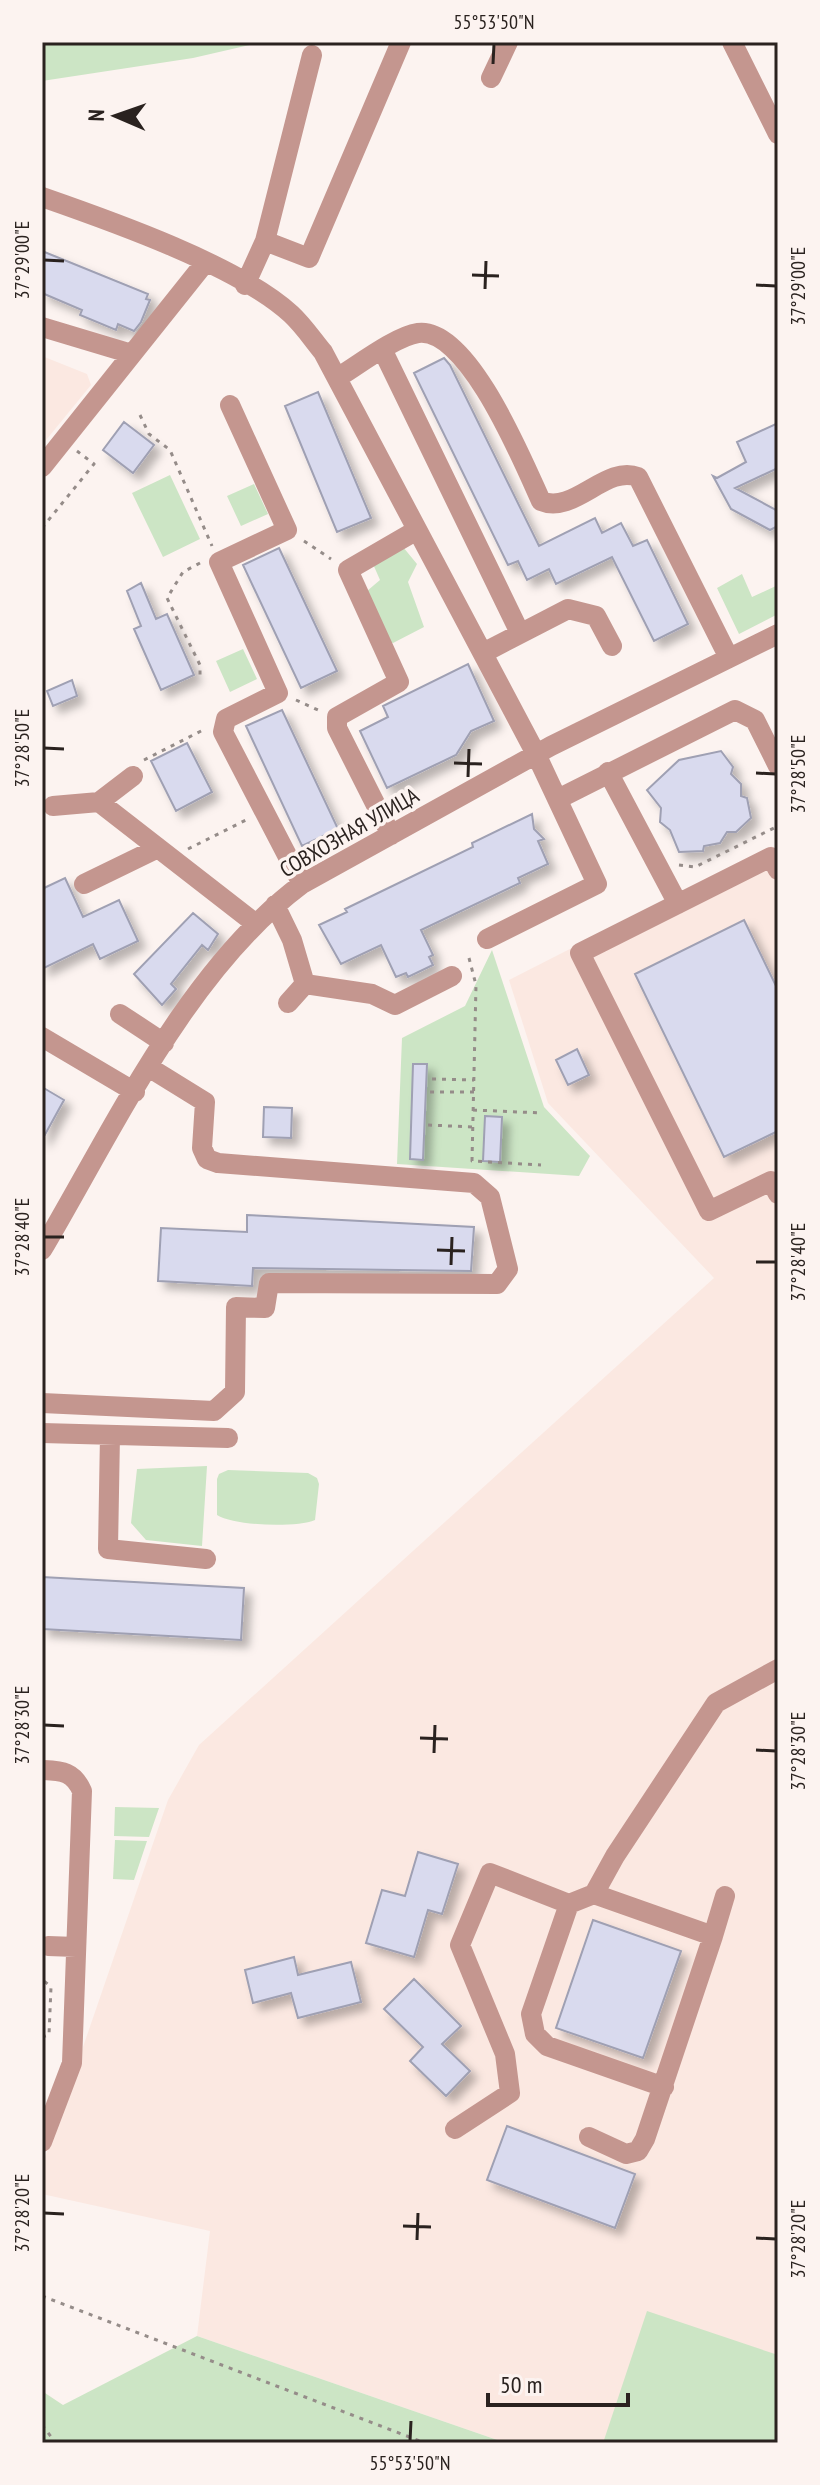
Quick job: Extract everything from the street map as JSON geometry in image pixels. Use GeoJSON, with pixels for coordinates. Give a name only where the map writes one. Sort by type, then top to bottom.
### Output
{"type":"FeatureCollection","features":[{"type":"Feature","properties":{"kind":"street"},"geometry":{"type":"LineString","coordinates":[[265,241],[309,258],[401,42]]}},
{"type":"Feature","properties":{"kind":"street"},"geometry":{"type":"LineString","coordinates":[[491,78],[508,42]]}},
{"type":"Feature","properties":{"kind":"street"},"geometry":{"type":"LineString","coordinates":[[724,42],[747,72]]}},
{"type":"Feature","properties":{"kind":"street"},"geometry":{"type":"LineString","coordinates":[[732,42],[778,134]]}},
{"type":"Feature","properties":{"kind":"street"},"geometry":{"type":"LineString","coordinates":[[245,285],[265,241],[312,55]]}},
{"type":"Feature","properties":{"kind":"street"},"geometry":{"type":"LineString","coordinates":[[42,197],[204,264],[245,285],[291,314],[323,352],[536,754],[597,884],[487,939]]}},
{"type":"Feature","properties":{"kind":"street"},"geometry":{"type":"LineString","coordinates":[[42,467],[204,264]]}},
{"type":"Feature","properties":{"kind":"street"},"geometry":{"type":"LineString","coordinates":[[42,327],[132,354]]}},
{"type":"Feature","properties":{"kind":"street"},"geometry":{"type":"LineString","coordinates":[[337,378],[421,332],[431,333],[446,343],[497,405],[541,501],[557,504],[624,475],[638,477],[729,658]]}},
{"type":"Feature","properties":{"kind":"street"},"geometry":{"type":"LineString","coordinates":[[383,351],[520,633]]}},
{"type":"Feature","properties":{"kind":"street"},"geometry":{"type":"LineString","coordinates":[[230,405],[287,530],[219,562],[278,693],[226,719],[223,732],[302,884]]}},
{"type":"Feature","properties":{"kind":"street"},"geometry":{"type":"LineString","coordinates":[[391,835],[337,728],[337,717],[399,682],[348,570],[417,530]]}},
{"type":"Feature","properties":{"kind":"street"},"geometry":{"type":"LineString","coordinates":[[483,653],[568,609],[596,616],[612,646]]}},
{"type":"Feature","properties":{"kind":"street","name":"СОВХОЗНАЯ УЛИЦА"},"geometry":{"type":"LineString","coordinates":[[42,1250],[193,999],[275,905],[302,884],[536,754],[778,634]]}},
{"type":"Feature","properties":{"kind":"street"},"geometry":{"type":"LineString","coordinates":[[558,799],[735,710],[755,720],[778,766]]}},
{"type":"Feature","properties":{"kind":"street"},"geometry":{"type":"LineString","coordinates":[[608,772],[678,904]]}},
{"type":"Feature","properties":{"kind":"street"},"geometry":{"type":"LineString","coordinates":[[53,806],[99,802],[133,776]]}},
{"type":"Feature","properties":{"kind":"street"},"geometry":{"type":"LineString","coordinates":[[99,802],[256,924]]}},
{"type":"Feature","properties":{"kind":"street"},"geometry":{"type":"LineString","coordinates":[[84,884],[164,853]]}},
{"type":"Feature","properties":{"kind":"street"},"geometry":{"type":"LineString","coordinates":[[778,870],[771,857],[580,953],[709,1211],[771,1181],[778,1194]]}},
{"type":"Feature","properties":{"kind":"street"},"geometry":{"type":"LineString","coordinates":[[275,905],[292,940],[305,984]]}},
{"type":"Feature","properties":{"kind":"street"},"geometry":{"type":"LineString","coordinates":[[305,984],[372,994],[395,1005],[452,976]]}},
{"type":"Feature","properties":{"kind":"street"},"geometry":{"type":"LineString","coordinates":[[288,1003],[305,984]]}},
{"type":"Feature","properties":{"kind":"street"},"geometry":{"type":"LineString","coordinates":[[120,1014],[164,1043]]}},
{"type":"Feature","properties":{"kind":"street"},"geometry":{"type":"LineString","coordinates":[[42,1037],[135,1092]]}},
{"type":"Feature","properties":{"kind":"street"},"geometry":{"type":"LineString","coordinates":[[42,1403],[214,1411],[235,1392],[236,1307],[265,1308],[269,1283],[497,1284],[508,1269],[490,1197],[483,1188],[474,1183],[218,1163],[207,1159],[202,1148],[205,1102],[150,1068]]}},
{"type":"Feature","properties":{"kind":"street"},"geometry":{"type":"LineString","coordinates":[[42,1433],[228,1438]]}},
{"type":"Feature","properties":{"kind":"street"},"geometry":{"type":"LineString","coordinates":[[110,1435],[108,1549],[206,1559]]}},
{"type":"Feature","properties":{"kind":"street"},"geometry":{"type":"LineString","coordinates":[[455,2129],[510,2093],[505,2054],[460,1945],[490,1873],[569,1904],[594,1894],[615,1856],[716,1703],[778,1669]]}},
{"type":"Feature","properties":{"kind":"street"},"geometry":{"type":"LineString","coordinates":[[42,1770],[64,1771],[76,1778],[82,1791],[72,2063],[42,2142]]}},
{"type":"Feature","properties":{"kind":"street"},"geometry":{"type":"LineString","coordinates":[[594,1894],[713,1936]]}},
{"type":"Feature","properties":{"kind":"street"},"geometry":{"type":"LineString","coordinates":[[589,2137],[626,2154],[638,2151],[664,2087],[725,1896]]}},
{"type":"Feature","properties":{"kind":"street"},"geometry":{"type":"LineString","coordinates":[[569,1904],[531,2014],[535,2034],[547,2046],[664,2087]]}},
{"type":"Feature","properties":{"kind":"street"},"geometry":{"type":"LineString","coordinates":[[48,1946],[76,1947]]}},
{"type":"Feature","properties":{"kind":"path"},"geometry":{"type":"LineString","coordinates":[[140,415],[149,434],[170,450],[219,562]]}},
{"type":"Feature","properties":{"kind":"path"},"geometry":{"type":"LineString","coordinates":[[42,528],[94,464],[63,440]]}},
{"type":"Feature","properties":{"kind":"path"},"geometry":{"type":"LineString","coordinates":[[287,530],[348,570]]}},
{"type":"Feature","properties":{"kind":"path"},"geometry":{"type":"LineString","coordinates":[[200,679],[200,665],[167,598],[183,572],[205,560],[219,562]]}},
{"type":"Feature","properties":{"kind":"path"},"geometry":{"type":"LineString","coordinates":[[278,693],[337,717]]}},
{"type":"Feature","properties":{"kind":"path"},"geometry":{"type":"LineString","coordinates":[[133,776],[143,760],[206,728]]}},
{"type":"Feature","properties":{"kind":"path"},"geometry":{"type":"LineString","coordinates":[[164,853],[265,811]]}},
{"type":"Feature","properties":{"kind":"path"},"geometry":{"type":"LineString","coordinates":[[674,864],[695,867],[778,826]]}},
{"type":"Feature","properties":{"kind":"path"},"geometry":{"type":"LineString","coordinates":[[452,976],[487,939]]}},
{"type":"Feature","properties":{"kind":"path"},"geometry":{"type":"LineString","coordinates":[[469,958],[476,985],[472,1161],[541,1165]]}},
{"type":"Feature","properties":{"kind":"path"},"geometry":{"type":"LineString","coordinates":[[432,1079],[474,1080]]}},
{"type":"Feature","properties":{"kind":"path"},"geometry":{"type":"LineString","coordinates":[[430,1092],[474,1092]]}},
{"type":"Feature","properties":{"kind":"path"},"geometry":{"type":"LineString","coordinates":[[473,1110],[542,1113]]}},
{"type":"Feature","properties":{"kind":"path"},"geometry":{"type":"LineString","coordinates":[[428,1125],[473,1127]]}},
{"type":"Feature","properties":{"kind":"path"},"geometry":{"type":"LineString","coordinates":[[42,2013],[43,1981]]}},
{"type":"Feature","properties":{"kind":"path"},"geometry":{"type":"LineString","coordinates":[[42,2037],[49,2035],[51,1987],[43,1981]]}},
{"type":"Feature","properties":{"kind":"path"},"geometry":{"type":"LineString","coordinates":[[42,2296],[425,2443]]}},
{"type":"Feature","properties":{"kind":"path"},"geometry":{"type":"LineString","coordinates":[[42,2425],[56,2443]]}},
{"type":"Feature","properties":{"kind":"shaded area"},"geometry":{"type":"Polygon","coordinates":[[[42,356],[87,374],[91,385],[42,445],[42,356]]]}},
{"type":"Feature","properties":{"kind":"shaded area"},"geometry":{"type":"Polygon","coordinates":[[[772,846],[778,858],[778,2443],[506,2443],[197,2336],[210,2231],[42,2194],[42,2166],[168,1800],[199,1745],[714,1278],[548,1103],[509,980],[772,846]]]}},
{"type":"Feature","properties":{"kind":"green space"},"geometry":{"type":"Polygon","coordinates":[[[42,42],[262,42],[193,58],[42,81],[42,42]]]}},
{"type":"Feature","properties":{"kind":"green space"},"geometry":{"type":"Polygon","coordinates":[[[170,475],[200,539],[163,557],[132,493],[170,475]]]}},
{"type":"Feature","properties":{"kind":"green space"},"geometry":{"type":"Polygon","coordinates":[[[254,484],[268,514],[241,526],[227,496],[254,484]]]}},
{"type":"Feature","properties":{"kind":"green space"},"geometry":{"type":"Polygon","coordinates":[[[403,547],[417,564],[408,582],[424,627],[393,643],[389,642],[367,591],[380,580],[373,564],[403,547]]]}},
{"type":"Feature","properties":{"kind":"green space"},"geometry":{"type":"Polygon","coordinates":[[[742,574],[752,597],[778,585],[778,614],[739,634],[717,588],[742,574]]]}},
{"type":"Feature","properties":{"kind":"green space"},"geometry":{"type":"Polygon","coordinates":[[[243,649],[257,679],[230,692],[216,661],[243,649]]]}},
{"type":"Feature","properties":{"kind":"green space"},"geometry":{"type":"Polygon","coordinates":[[[492,950],[544,1107],[590,1156],[579,1176],[397,1164],[402,1038],[465,1006],[492,950]]]}},
{"type":"Feature","properties":{"kind":"green space"},"geometry":{"type":"Polygon","coordinates":[[[207,1466],[202,1546],[146,1540],[131,1523],[137,1469],[207,1466]]]}},
{"type":"Feature","properties":{"kind":"green space"},"geometry":{"type":"Polygon","coordinates":[[[228,1470],[308,1473],[317,1478],[315,1520],[266,1525],[237,1522],[217,1515],[217,1479],[219,1474],[228,1470]]]}},
{"type":"Feature","properties":{"kind":"green space"},"geometry":{"type":"Polygon","coordinates":[[[115,1807],[159,1808],[149,1837],[114,1836],[115,1807]]]}},
{"type":"Feature","properties":{"kind":"green space"},"geometry":{"type":"Polygon","coordinates":[[[115,1840],[147,1841],[134,1880],[113,1879],[115,1840]]]}},
{"type":"Feature","properties":{"kind":"green space"},"geometry":{"type":"Polygon","coordinates":[[[647,2311],[778,2355],[778,2443],[603,2443],[647,2311]]]}},
{"type":"Feature","properties":{"kind":"green space"},"geometry":{"type":"Polygon","coordinates":[[[197,2336],[506,2443],[42,2443],[42,2391],[63,2405],[197,2336]]]}},
{"type":"Feature","properties":{"kind":"building"},"geometry":{"type":"Polygon","coordinates":[[[42,251],[148,294],[146,299],[150,300],[134,331],[118,324],[116,330],[80,315],[82,310],[42,293],[42,251]]]}},
{"type":"Feature","properties":{"kind":"building"},"geometry":{"type":"Polygon","coordinates":[[[444,358],[539,546],[595,518],[602,533],[621,523],[633,546],[647,540],[688,624],[654,641],[612,557],[556,584],[549,569],[527,580],[518,561],[508,565],[414,373],[444,358]]]}},
{"type":"Feature","properties":{"kind":"building"},"geometry":{"type":"Polygon","coordinates":[[[318,392],[371,518],[337,532],[285,406],[318,392]]]}},
{"type":"Feature","properties":{"kind":"building"},"geometry":{"type":"Polygon","coordinates":[[[124,422],[154,445],[133,473],[103,450],[124,422]]]}},
{"type":"Feature","properties":{"kind":"building"},"geometry":{"type":"Polygon","coordinates":[[[778,423],[778,468],[735,488],[778,511],[778,526],[770,530],[731,509],[713,476],[717,478],[746,462],[737,442],[778,423]]]}},
{"type":"Feature","properties":{"kind":"building"},"geometry":{"type":"Polygon","coordinates":[[[279,548],[337,671],[301,688],[243,565],[279,548]]]}},
{"type":"Feature","properties":{"kind":"building"},"geometry":{"type":"Polygon","coordinates":[[[141,583],[156,619],[167,614],[194,675],[161,690],[134,629],[141,626],[127,591],[141,583]]]}},
{"type":"Feature","properties":{"kind":"building"},"geometry":{"type":"Polygon","coordinates":[[[468,664],[494,721],[471,731],[456,755],[387,788],[360,731],[388,717],[383,706],[468,664]]]}},
{"type":"Feature","properties":{"kind":"building"},"geometry":{"type":"Polygon","coordinates":[[[72,680],[77,696],[53,706],[47,691],[72,680]]]}},
{"type":"Feature","properties":{"kind":"building"},"geometry":{"type":"Polygon","coordinates":[[[282,710],[338,829],[302,846],[246,726],[282,710]]]}},
{"type":"Feature","properties":{"kind":"building"},"geometry":{"type":"Polygon","coordinates":[[[187,743],[212,792],[176,811],[151,761],[187,743]]]}},
{"type":"Feature","properties":{"kind":"building"},"geometry":{"type":"Polygon","coordinates":[[[721,751],[733,767],[731,774],[741,784],[741,796],[747,798],[751,818],[736,832],[727,832],[720,843],[704,846],[703,851],[679,852],[670,830],[660,822],[661,808],[647,790],[679,760],[721,751]]]}},
{"type":"Feature","properties":{"kind":"building"},"geometry":{"type":"Polygon","coordinates":[[[532,814],[534,829],[544,839],[538,841],[548,864],[518,878],[520,883],[421,930],[433,955],[429,957],[433,965],[408,977],[406,973],[396,977],[381,945],[341,964],[319,925],[532,814]]]}},
{"type":"Feature","properties":{"kind":"building"},"geometry":{"type":"Polygon","coordinates":[[[65,878],[83,917],[119,900],[138,941],[100,959],[93,944],[42,969],[42,889],[65,878]]]}},
{"type":"Feature","properties":{"kind":"building"},"geometry":{"type":"Polygon","coordinates":[[[193,913],[218,934],[208,950],[202,945],[171,984],[176,989],[162,1005],[134,974],[193,913]]]}},
{"type":"Feature","properties":{"kind":"building"},"geometry":{"type":"Polygon","coordinates":[[[744,920],[778,990],[778,1131],[724,1157],[635,974],[744,920]]]}},
{"type":"Feature","properties":{"kind":"building"},"geometry":{"type":"Polygon","coordinates":[[[577,1049],[589,1075],[568,1085],[556,1060],[577,1049]]]}},
{"type":"Feature","properties":{"kind":"building"},"geometry":{"type":"Polygon","coordinates":[[[413,1064],[427,1064],[423,1160],[410,1159],[413,1064]]]}},
{"type":"Feature","properties":{"kind":"building"},"geometry":{"type":"Polygon","coordinates":[[[42,1087],[64,1100],[42,1140],[42,1087]]]}},
{"type":"Feature","properties":{"kind":"building"},"geometry":{"type":"Polygon","coordinates":[[[264,1107],[292,1108],[291,1138],[263,1137],[264,1107]]]}},
{"type":"Feature","properties":{"kind":"building"},"geometry":{"type":"Polygon","coordinates":[[[485,1116],[502,1117],[500,1162],[483,1161],[485,1116]]]}},
{"type":"Feature","properties":{"kind":"building"},"geometry":{"type":"Polygon","coordinates":[[[247,1215],[474,1227],[471,1271],[253,1268],[252,1286],[158,1281],[161,1228],[247,1232],[247,1215]]]}},
{"type":"Feature","properties":{"kind":"building"},"geometry":{"type":"Polygon","coordinates":[[[42,1577],[244,1588],[241,1640],[42,1629],[42,1577]]]}},
{"type":"Feature","properties":{"kind":"building"},"geometry":{"type":"Polygon","coordinates":[[[418,1852],[458,1864],[442,1914],[428,1910],[414,1957],[366,1943],[382,1890],[405,1896],[418,1852]]]}},
{"type":"Feature","properties":{"kind":"building"},"geometry":{"type":"Polygon","coordinates":[[[593,1920],[681,1951],[643,2058],[556,2028],[593,1920]]]}},
{"type":"Feature","properties":{"kind":"building"},"geometry":{"type":"Polygon","coordinates":[[[294,1957],[298,1975],[351,1962],[361,2002],[298,2018],[291,1993],[253,2003],[245,1970],[294,1957]]]}},
{"type":"Feature","properties":{"kind":"building"},"geometry":{"type":"Polygon","coordinates":[[[414,1979],[461,2026],[442,2044],[470,2071],[446,2096],[410,2061],[423,2047],[384,2009],[414,1979]]]}},
{"type":"Feature","properties":{"kind":"building"},"geometry":{"type":"Polygon","coordinates":[[[507,2126],[635,2174],[615,2228],[487,2180],[507,2126]]]}}]}
